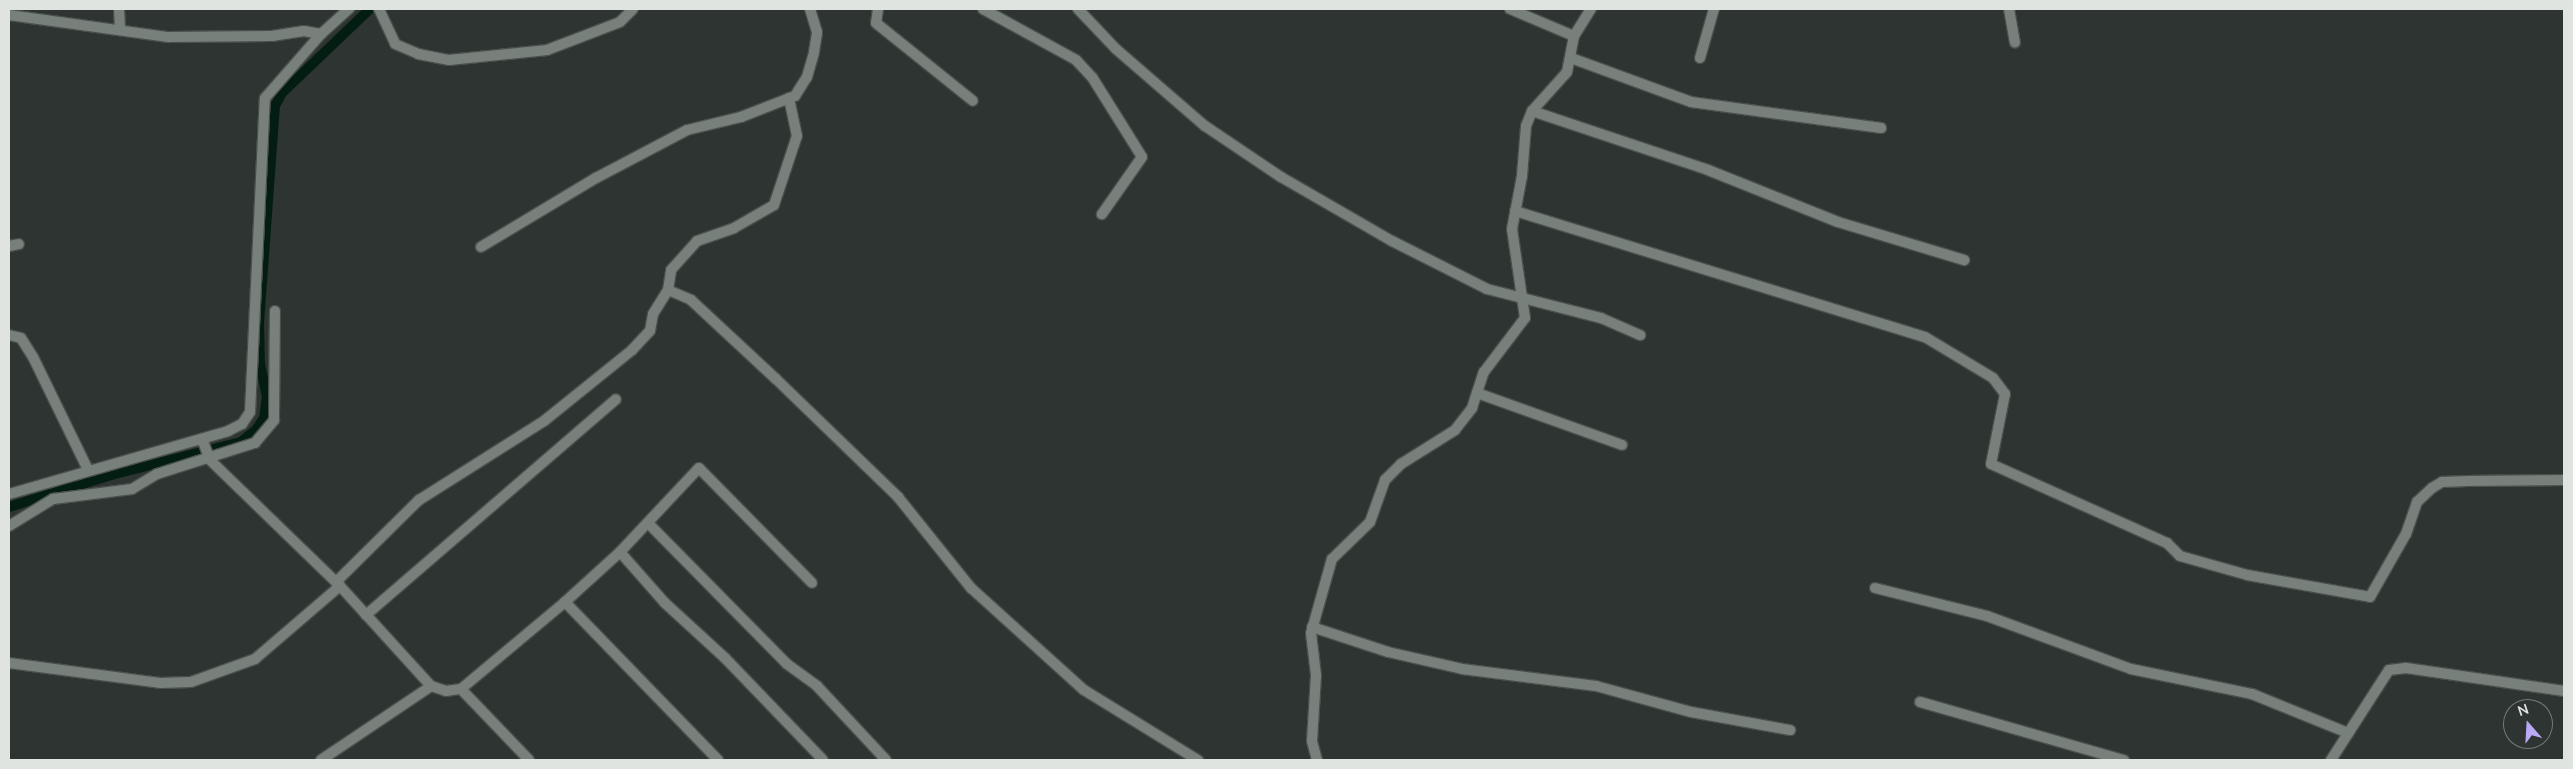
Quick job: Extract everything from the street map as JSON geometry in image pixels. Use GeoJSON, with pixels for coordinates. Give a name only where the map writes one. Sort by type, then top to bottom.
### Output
{"type":"FeatureCollection","features":[{"type":"Feature","properties":{"kind":"street"},"geometry":{"type":"LineString","coordinates":[[118,9],[120,29]]}},
{"type":"Feature","properties":{"kind":"street"},"geometry":{"type":"LineString","coordinates":[[9,526],[53,499],[132,489],[207,448],[242,424],[250,412],[265,98],[321,34],[349,9]]}},
{"type":"Feature","properties":{"kind":"street"},"geometry":{"type":"LineString","coordinates":[[379,9],[396,44],[418,54],[449,60],[547,50],[620,22],[633,9]]}},
{"type":"Feature","properties":{"kind":"street"},"geometry":{"type":"LineString","coordinates":[[481,247],[663,141],[687,130],[741,117],[795,96],[807,76],[814,52],[817,32],[810,9]]}},
{"type":"Feature","properties":{"kind":"street"},"geometry":{"type":"LineString","coordinates":[[878,9],[876,23],[973,100]]}},
{"type":"Feature","properties":{"kind":"street"},"geometry":{"type":"LineString","coordinates":[[983,9],[1076,60],[1092,77],[1142,156],[1102,214]]}},
{"type":"Feature","properties":{"kind":"street"},"geometry":{"type":"LineString","coordinates":[[1078,9],[1116,49],[1204,126],[1281,177],[1392,241],[1487,289],[1601,318],[1640,335]]}},
{"type":"Feature","properties":{"kind":"street"},"geometry":{"type":"LineString","coordinates":[[1510,9],[1574,36]]}},
{"type":"Feature","properties":{"kind":"street"},"geometry":{"type":"LineString","coordinates":[[1317,760],[1312,741],[1316,675],[1312,627],[1332,559],[1370,522],[1385,480],[1401,464],[1455,430],[1472,408],[1484,372],[1525,318],[1525,298],[1514,250],[1515,211],[1522,176],[1526,126],[1532,110],[1558,85],[1571,58],[1574,36],[1591,9]]}},
{"type":"Feature","properties":{"kind":"street"},"geometry":{"type":"LineString","coordinates":[[1700,58],[1714,9]]}},
{"type":"Feature","properties":{"kind":"street"},"geometry":{"type":"LineString","coordinates":[[2009,9],[2015,42]]}},
{"type":"Feature","properties":{"kind":"street"},"geometry":{"type":"LineString","coordinates":[[9,15],[120,29],[168,38],[272,36],[304,31],[321,34]]}},
{"type":"Feature","properties":{"kind":"street"},"geometry":{"type":"LineString","coordinates":[[1571,58],[1691,102],[1881,128]]}},
{"type":"Feature","properties":{"kind":"street"},"geometry":{"type":"LineString","coordinates":[[9,663],[160,683],[191,682],[255,659],[338,584],[418,500],[544,421],[632,350],[650,331],[653,314],[668,290],[671,270],[697,241],[734,228],[774,205],[798,136],[789,98]]}},
{"type":"Feature","properties":{"kind":"street"},"geometry":{"type":"LineString","coordinates":[[1532,110],[1708,170],[1838,222],[1964,260]]}},
{"type":"Feature","properties":{"kind":"street"},"geometry":{"type":"LineString","coordinates":[[1515,211],[1925,337],[1993,378],[2005,394],[1991,464],[2167,543],[2180,556],[2247,575],[2370,597],[2406,534],[2416,502],[2432,488],[2442,482],[2564,480]]}},
{"type":"Feature","properties":{"kind":"street"},"geometry":{"type":"LineString","coordinates":[[668,290],[691,300],[805,407],[898,497],[971,588],[1084,690],[1198,760]]}},
{"type":"Feature","properties":{"kind":"street"},"geometry":{"type":"LineString","coordinates":[[9,494],[88,470],[207,448],[256,444],[274,420],[275,311]]}},
{"type":"Feature","properties":{"kind":"street"},"geometry":{"type":"LineString","coordinates":[[9,335],[20,338],[33,357],[88,470]]}},
{"type":"Feature","properties":{"kind":"street"},"geometry":{"type":"LineString","coordinates":[[1477,393],[1622,445]]}},
{"type":"Feature","properties":{"kind":"street"},"geometry":{"type":"LineString","coordinates":[[366,615],[616,399]]}},
{"type":"Feature","properties":{"kind":"street"},"geometry":{"type":"LineString","coordinates":[[207,448],[210,460],[338,584],[431,686],[446,691],[461,688],[565,602],[620,552],[699,468],[812,582]]}},
{"type":"Feature","properties":{"kind":"street"},"geometry":{"type":"LineString","coordinates":[[648,522],[787,664],[816,686],[886,760]]}},
{"type":"Feature","properties":{"kind":"street"},"geometry":{"type":"LineString","coordinates":[[620,552],[666,603],[725,658],[823,760]]}},
{"type":"Feature","properties":{"kind":"street"},"geometry":{"type":"LineString","coordinates":[[1875,588],[1987,616],[2131,669],[2252,694],[2348,733]]}},
{"type":"Feature","properties":{"kind":"street"},"geometry":{"type":"LineString","coordinates":[[565,602],[718,760]]}},
{"type":"Feature","properties":{"kind":"street"},"geometry":{"type":"LineString","coordinates":[[1312,627],[1388,652],[1462,669],[1596,686],[1691,712],[1790,730]]}},
{"type":"Feature","properties":{"kind":"street"},"geometry":{"type":"LineString","coordinates":[[2331,760],[2389,670],[2406,668],[2564,691]]}},
{"type":"Feature","properties":{"kind":"street"},"geometry":{"type":"LineString","coordinates":[[321,760],[431,686]]}},
{"type":"Feature","properties":{"kind":"street"},"geometry":{"type":"LineString","coordinates":[[461,688],[529,760]]}},
{"type":"Feature","properties":{"kind":"street"},"geometry":{"type":"LineString","coordinates":[[1920,702],[2124,760]]}},
{"type":"Feature","properties":{"kind":"waterway"},"geometry":{"type":"LineString","coordinates":[[9,507],[111,475],[241,442],[256,430],[264,418],[267,397],[260,364],[259,323],[275,106],[282,93],[370,9]]}}]}
